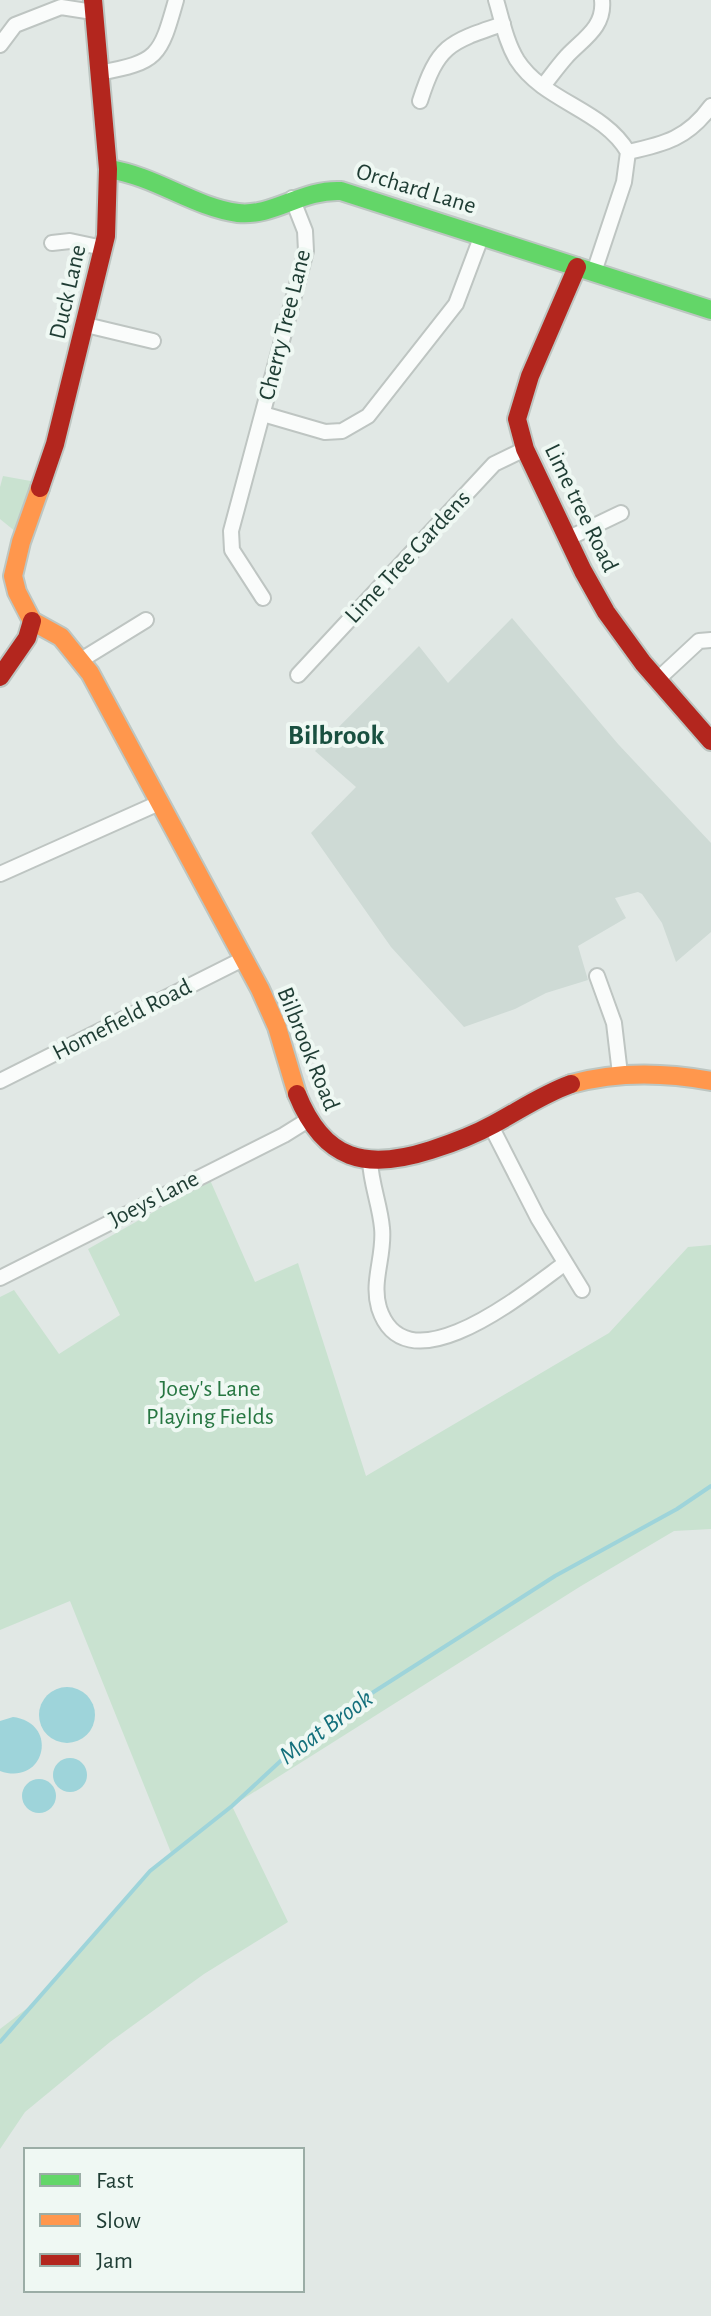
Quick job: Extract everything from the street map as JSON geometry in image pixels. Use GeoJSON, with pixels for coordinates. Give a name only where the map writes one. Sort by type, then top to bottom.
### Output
{"type":"FeatureCollection","features":[{"type":"Feature","properties":{"kind":"street"},"geometry":{"type":"LineString","coordinates":[[99,73],[133,67],[153,56],[165,40],[176,0]]}},
{"type":"Feature","properties":{"kind":"street"},"geometry":{"type":"LineString","coordinates":[[496,0],[517,59],[543,86],[613,131],[628,152],[624,182],[586,270]]}},
{"type":"Feature","properties":{"kind":"street"},"geometry":{"type":"LineString","coordinates":[[543,86],[566,57],[594,31],[600,19],[602,0]]}},
{"type":"Feature","properties":{"kind":"street"},"geometry":{"type":"LineString","coordinates":[[0,45],[15,25],[61,7],[93,6]]}},
{"type":"Feature","properties":{"kind":"street","name":"Duck Lane"},"geometry":{"type":"LineString","coordinates":[[8,586],[55,444],[86,325],[108,214],[108,169],[93,6]]}},
{"type":"Feature","properties":{"kind":"street"},"geometry":{"type":"LineString","coordinates":[[420,101],[429,73],[445,50],[463,37],[503,24]]}},
{"type":"Feature","properties":{"kind":"street"},"geometry":{"type":"LineString","coordinates":[[628,152],[657,146],[681,136],[692,129],[711,106]]}},
{"type":"Feature","properties":{"kind":"street","name":"Orchard Lane"},"geometry":{"type":"LineString","coordinates":[[108,169],[137,172],[204,202],[243,214],[271,208],[312,191],[341,191],[711,310]]}},
{"type":"Feature","properties":{"kind":"street","name":"Cherry Tree Lane"},"geometry":{"type":"LineString","coordinates":[[292,198],[305,231],[306,251],[263,414],[325,432],[342,431],[368,416],[456,304],[482,235]]}},
{"type":"Feature","properties":{"kind":"street"},"geometry":{"type":"LineString","coordinates":[[52,243],[70,241],[103,248]]}},
{"type":"Feature","properties":{"kind":"street","name":"Lime tree Road"},"geometry":{"type":"LineString","coordinates":[[586,270],[530,376],[517,419],[525,449],[606,612],[657,680],[711,741]]}},
{"type":"Feature","properties":{"kind":"street"},"geometry":{"type":"LineString","coordinates":[[86,325],[153,341]]}},
{"type":"Feature","properties":{"kind":"street"},"geometry":{"type":"LineString","coordinates":[[263,414],[231,531],[232,550],[263,598]]}},
{"type":"Feature","properties":{"kind":"street","name":"Lime Tree Gardens"},"geometry":{"type":"LineString","coordinates":[[298,675],[494,464],[525,449]]}},
{"type":"Feature","properties":{"kind":"street"},"geometry":{"type":"LineString","coordinates":[[569,538],[621,513]]}},
{"type":"Feature","properties":{"kind":"street"},"geometry":{"type":"LineString","coordinates":[[0,677],[27,638],[32,621],[8,586]]}},
{"type":"Feature","properties":{"kind":"street"},"geometry":{"type":"LineString","coordinates":[[81,660],[146,620]]}},
{"type":"Feature","properties":{"kind":"street","name":"Bilbrook Road"},"geometry":{"type":"LineString","coordinates":[[32,621],[61,637],[81,660],[277,1027],[295,1090],[308,1120],[336,1150],[370,1161],[419,1153],[491,1126],[552,1092],[620,1074],[667,1074],[711,1081]]}},
{"type":"Feature","properties":{"kind":"street"},"geometry":{"type":"LineString","coordinates":[[657,680],[699,641],[711,640]]}},
{"type":"Feature","properties":{"kind":"street"},"geometry":{"type":"LineString","coordinates":[[0,874],[159,803]]}},
{"type":"Feature","properties":{"kind":"street","name":"Homefield Road"},"geometry":{"type":"LineString","coordinates":[[0,1081],[243,959]]}},
{"type":"Feature","properties":{"kind":"street"},"geometry":{"type":"LineString","coordinates":[[597,976],[614,1023],[620,1074]]}},
{"type":"Feature","properties":{"kind":"street","name":"Joeys Lane"},"geometry":{"type":"LineString","coordinates":[[0,1278],[308,1120]]}},
{"type":"Feature","properties":{"kind":"street"},"geometry":{"type":"LineString","coordinates":[[491,1126],[564,1264],[582,1290]]}},
{"type":"Feature","properties":{"kind":"street"},"geometry":{"type":"LineString","coordinates":[[370,1161],[382,1228],[377,1282],[379,1308],[393,1330],[405,1337],[430,1342],[462,1330],[501,1310],[564,1264]]}},
{"type":"Feature","properties":{"kind":"shaded area"},"geometry":{"type":"Polygon","coordinates":[[[512,618],[618,744],[711,843],[711,932],[676,962],[662,923],[642,894],[638,892],[615,898],[626,918],[578,946],[588,980],[546,993],[515,1009],[464,1027],[391,947],[311,833],[356,787],[315,751],[419,646],[448,683],[512,618]]]}},
{"type":"Feature","properties":{"kind":"green space"},"geometry":{"type":"Polygon","coordinates":[[[3,476],[36,482],[21,536],[0,519],[3,476]]]}},
{"type":"Feature","properties":{"kind":"green space","name":"Joey's Lane Playing Fields"},"geometry":{"type":"Polygon","coordinates":[[[210,1180],[255,1282],[298,1263],[366,1476],[609,1333],[688,1247],[711,1245],[711,1529],[674,1531],[581,1586],[232,1806],[288,1922],[204,1974],[110,2042],[25,2112],[0,2149],[0,2029],[38,2000],[150,1871],[172,1855],[70,1601],[0,1630],[0,1297],[14,1290],[59,1354],[120,1315],[88,1249],[210,1180]]]}},
{"type":"Feature","properties":{"kind":"water"},"geometry":{"type":"Polygon","coordinates":[[[67,1687],[87,1695],[95,1715],[87,1735],[67,1743],[47,1735],[39,1715],[47,1695],[67,1687]]]}},
{"type":"Feature","properties":{"kind":"water"},"geometry":{"type":"Polygon","coordinates":[[[13,1717],[28,1722],[37,1730],[41,1741],[41,1752],[36,1763],[28,1770],[15,1774],[0,1771],[0,1721],[13,1717]]]}},
{"type":"Feature","properties":{"kind":"water"},"geometry":{"type":"Polygon","coordinates":[[[70,1758],[82,1763],[87,1775],[82,1787],[70,1792],[58,1787],[53,1775],[58,1763],[70,1758]]]}},
{"type":"Feature","properties":{"kind":"water"},"geometry":{"type":"Polygon","coordinates":[[[39,1779],[51,1784],[56,1796],[51,1808],[39,1813],[27,1808],[22,1796],[27,1784],[39,1779]]]}},
{"type":"Feature","properties":{"kind":"waterway","name":"Moat Brook"},"geometry":{"type":"LineString","coordinates":[[0,2042],[150,1871],[232,1806],[314,1730],[555,1576],[677,1509],[711,1486]]}},
{"type":"Feature","properties":{"kind":"traffic: fast"},"geometry":{"type":"LineString","coordinates":[[108,169],[142,178],[205,205],[238,213],[263,211],[313,194],[341,191],[711,310]]}},
{"type":"Feature","properties":{"kind":"traffic: slow"},"geometry":{"type":"LineString","coordinates":[[40,488],[13,576],[17,592],[32,621],[61,637],[90,673],[260,989],[277,1027],[297,1094]]}},
{"type":"Feature","properties":{"kind":"traffic: slow"},"geometry":{"type":"LineString","coordinates":[[571,1084],[641,1074],[711,1081]]}},
{"type":"Feature","properties":{"kind":"traffic: jam"},"geometry":{"type":"LineString","coordinates":[[40,488],[55,444],[106,236],[108,169],[93,0]]}},
{"type":"Feature","properties":{"kind":"traffic: jam"},"geometry":{"type":"LineString","coordinates":[[577,267],[530,376],[517,419],[525,449],[606,612],[643,663],[711,741]]}},
{"type":"Feature","properties":{"kind":"traffic: jam"},"geometry":{"type":"LineString","coordinates":[[0,677],[27,638],[32,621]]}},
{"type":"Feature","properties":{"kind":"traffic: jam"},"geometry":{"type":"LineString","coordinates":[[297,1094],[308,1117],[334,1147],[350,1155],[386,1160],[431,1150],[463,1138],[571,1084]]}},
{"type":"Feature","properties":{"kind":"district","name":"Bilbrook"},"geometry":{"type":"Point","coordinates":[336,736]}}]}
